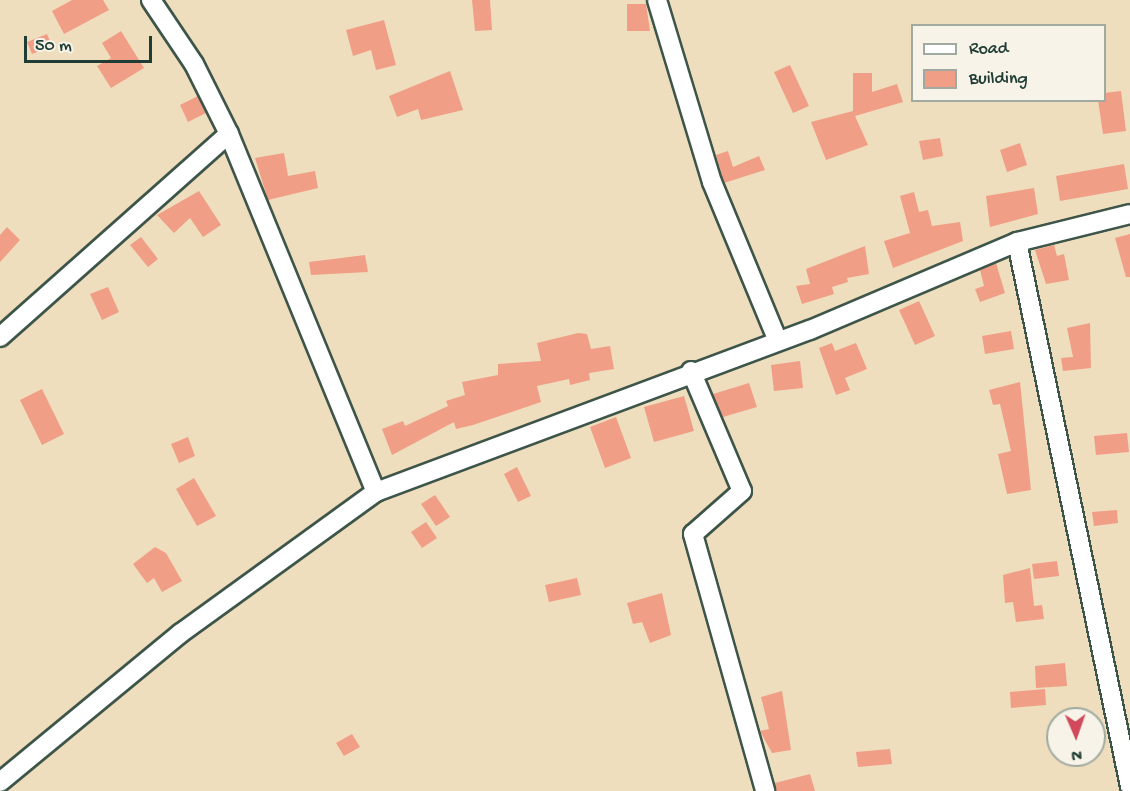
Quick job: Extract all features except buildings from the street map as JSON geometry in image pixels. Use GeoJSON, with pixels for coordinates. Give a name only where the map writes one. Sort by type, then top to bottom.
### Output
{"type":"FeatureCollection","features":[{"type":"Feature","properties":{"kind":"street"},"geometry":{"type":"LineString","coordinates":[[151,0],[194,64],[229,134],[376,492]]}},
{"type":"Feature","properties":{"kind":"street"},"geometry":{"type":"LineString","coordinates":[[657,0],[712,182],[778,341]]}},
{"type":"Feature","properties":{"kind":"street"},"geometry":{"type":"LineString","coordinates":[[0,337],[229,134]]}},
{"type":"Feature","properties":{"kind":"street"},"geometry":{"type":"LineString","coordinates":[[0,782],[181,633],[376,492],[691,371],[778,341],[1017,242],[1130,214]]}},
{"type":"Feature","properties":{"kind":"street"},"geometry":{"type":"LineString","coordinates":[[1017,242],[1130,786]]}},
{"type":"Feature","properties":{"kind":"street"},"geometry":{"type":"LineString","coordinates":[[691,371],[742,491],[693,534],[765,791]]}}]}
